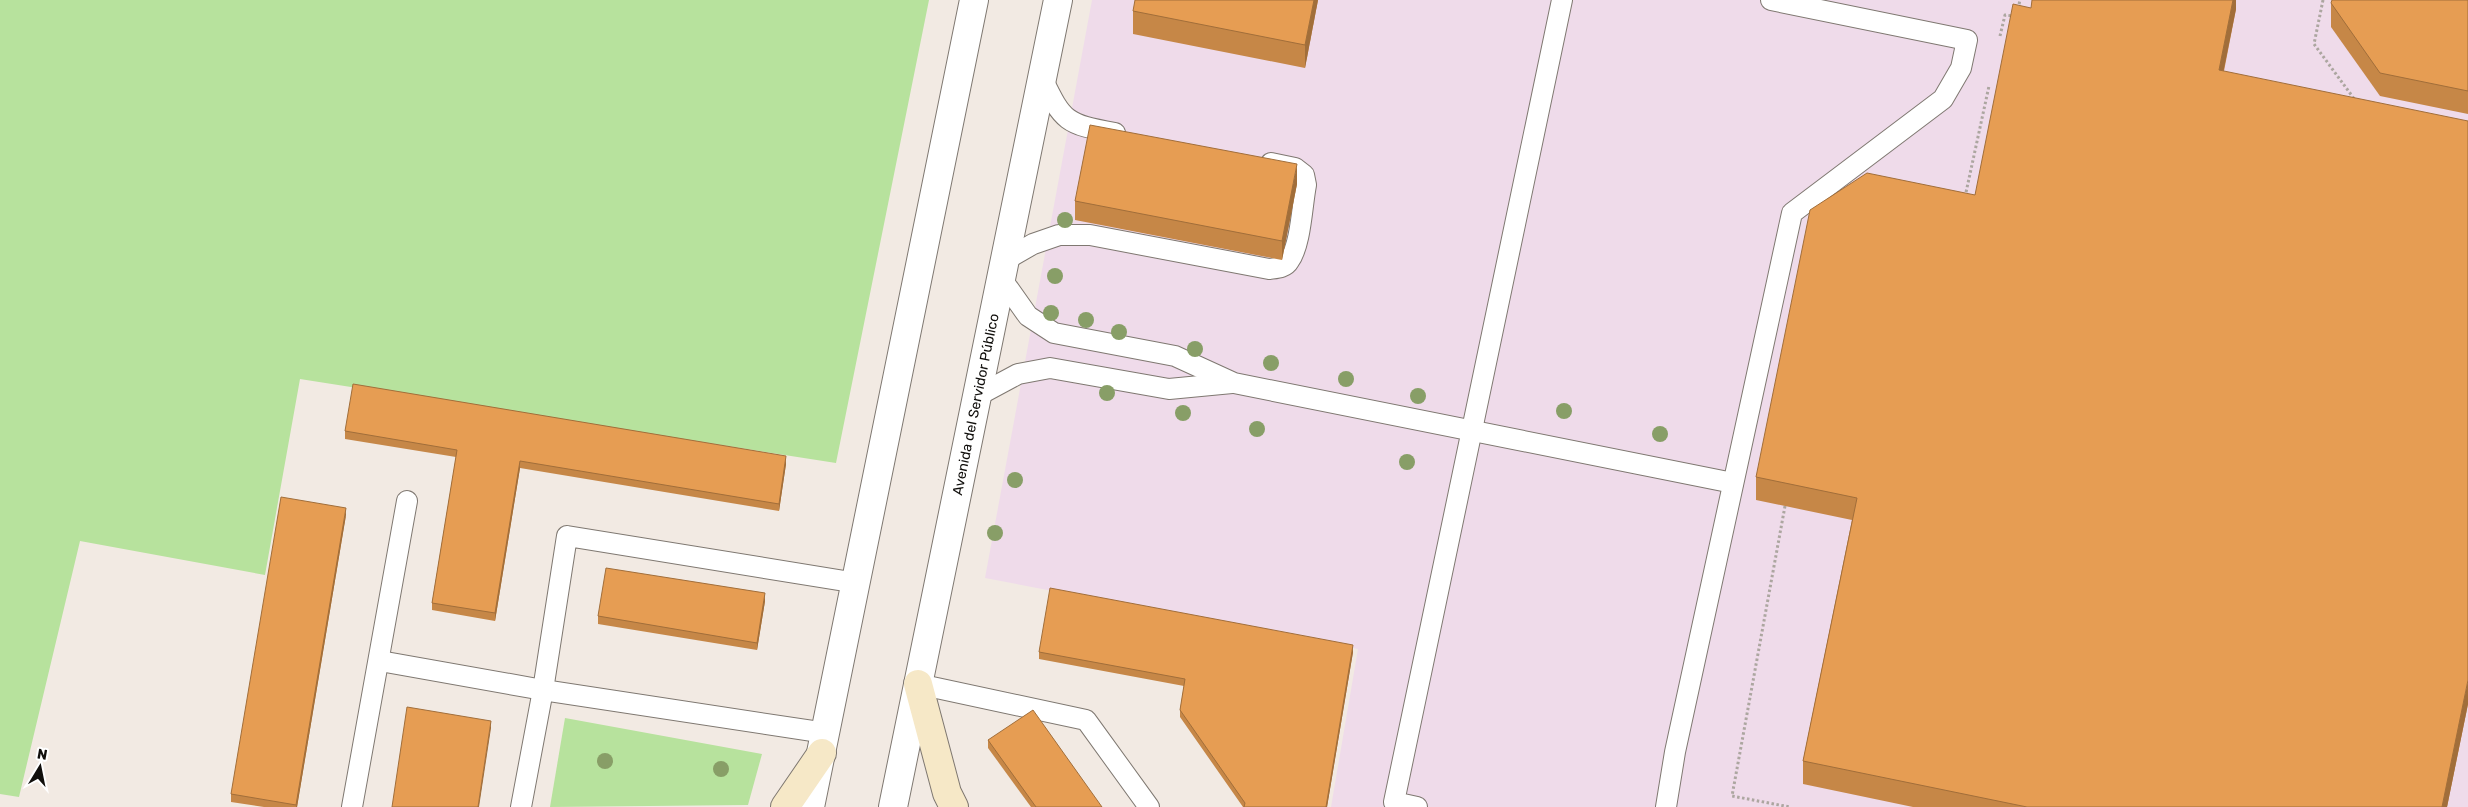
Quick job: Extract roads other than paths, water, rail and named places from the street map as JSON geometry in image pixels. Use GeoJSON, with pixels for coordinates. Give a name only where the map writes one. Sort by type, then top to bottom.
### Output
{"type":"FeatureCollection","features":[{"type":"Feature","properties":{"kind":"main road"},"geometry":{"type":"LineString","coordinates":[[918,684],[947,793],[954,807]]}},
{"type":"Feature","properties":{"kind":"main road"},"geometry":{"type":"LineString","coordinates":[[785,807],[824,743]]}},
{"type":"Feature","properties":{"kind":"street"},"geometry":{"type":"LineString","coordinates":[[810,807],[974,0]]}},
{"type":"Feature","properties":{"kind":"street","name":"Avenida del Servidor Público"},"geometry":{"type":"LineString","coordinates":[[893,807],[1058,0]]}},
{"type":"Feature","properties":{"kind":"lane"},"geometry":{"type":"LineString","coordinates":[[1417,807],[1394,802],[1562,0]]}},
{"type":"Feature","properties":{"kind":"lane"},"geometry":{"type":"LineString","coordinates":[[1666,807],[1733,483],[1792,213],[1943,99],[1961,68],[1968,40],[1771,0]]}},
{"type":"Feature","properties":{"kind":"lane"},"geometry":{"type":"LineString","coordinates":[[1042,78],[1057,109],[1064,118],[1081,127],[1130,136]]}},
{"type":"Feature","properties":{"kind":"lane"},"geometry":{"type":"LineString","coordinates":[[1256,160],[1295,168],[1304,175],[1306,185],[1295,249],[1289,262],[1282,267],[1268,270],[1090,235],[1059,235],[1033,244],[1003,269],[1028,316],[1054,333],[1176,356],[1234,383],[1733,483]]}},
{"type":"Feature","properties":{"kind":"lane"},"geometry":{"type":"LineString","coordinates":[[977,396],[1018,374],[1050,368],[1169,389],[1234,383]]}},
{"type":"Feature","properties":{"kind":"lane"},"geometry":{"type":"LineString","coordinates":[[352,807],[380,661],[407,501]]}},
{"type":"Feature","properties":{"kind":"lane"},"geometry":{"type":"LineString","coordinates":[[521,807],[543,690],[567,536],[857,583]]}},
{"type":"Feature","properties":{"kind":"lane"},"geometry":{"type":"LineString","coordinates":[[380,661],[824,743]]}},
{"type":"Feature","properties":{"kind":"lane"},"geometry":{"type":"LineString","coordinates":[[918,684],[1086,720],[1149,807]]}}]}
